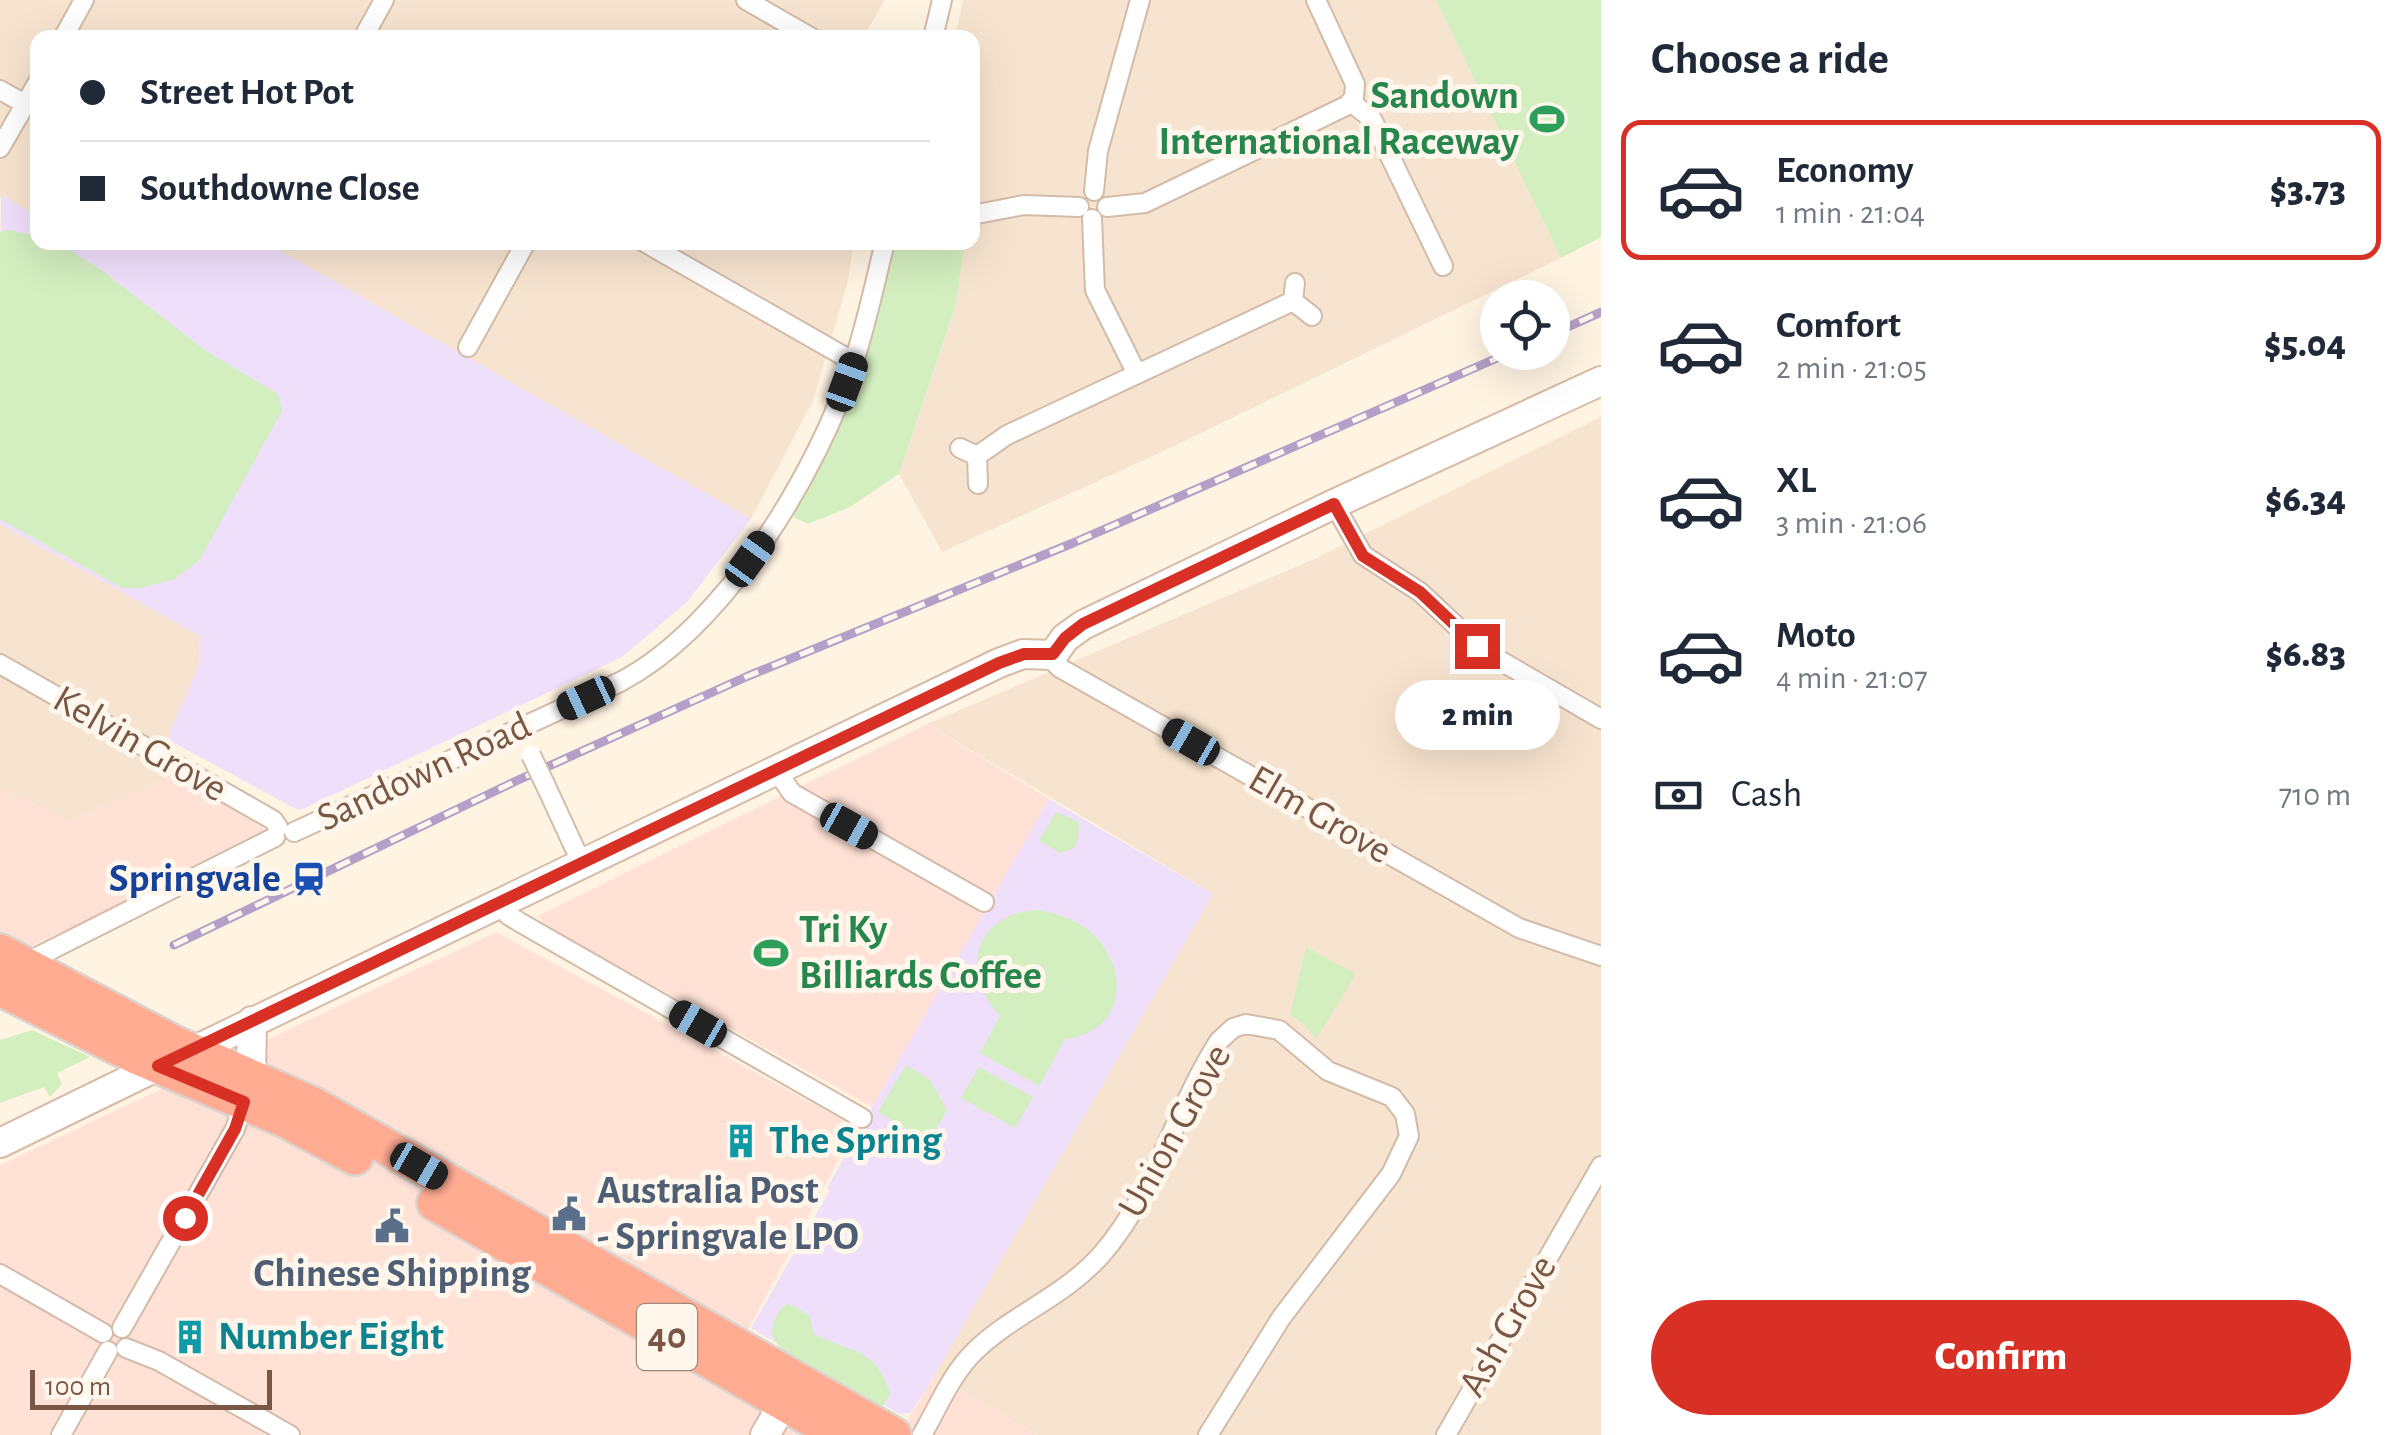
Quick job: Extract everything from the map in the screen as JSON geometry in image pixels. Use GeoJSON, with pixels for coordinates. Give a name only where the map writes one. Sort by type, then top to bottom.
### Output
{"type":"FeatureCollection","features":[{"type":"Feature","properties":{"kind":"highway","name":"40"},"geometry":{"type":"LineString","coordinates":[[7,968],[191,1052],[247,1089]]}},
{"type":"Feature","properties":{"kind":"highway","name":"40"},"geometry":{"type":"LineString","coordinates":[[7,968],[158,1066],[312,1105],[790,1392],[893,1435]]}},
{"type":"Feature","properties":{"kind":"highway"},"geometry":{"type":"LineString","coordinates":[[158,1066],[191,1052]]}},
{"type":"Feature","properties":{"kind":"highway","name":"40"},"geometry":{"type":"LineString","coordinates":[[790,1392],[840,1435]]}},
{"type":"Feature","properties":{"kind":"main road"},"geometry":{"type":"LineString","coordinates":[[191,1052],[999,663],[1024,654],[1048,656],[1083,624],[1601,381]]}},
{"type":"Feature","properties":{"kind":"main road"},"geometry":{"type":"LineString","coordinates":[[247,1089],[252,1021]]}},
{"type":"Feature","properties":{"kind":"main road"},"geometry":{"type":"LineString","coordinates":[[0,1143],[158,1066]]}},
{"type":"Feature","properties":{"kind":"main road"},"geometry":{"type":"LineString","coordinates":[[765,1435],[790,1392]]}},
{"type":"Feature","properties":{"kind":"street"},"geometry":{"type":"LineString","coordinates":[[67,30],[84,0]]}},
{"type":"Feature","properties":{"kind":"street"},"geometry":{"type":"LineString","coordinates":[[367,30],[384,0]]}},
{"type":"Feature","properties":{"kind":"street"},"geometry":{"type":"LineString","coordinates":[[746,0],[798,30]]}},
{"type":"Feature","properties":{"kind":"street"},"geometry":{"type":"LineString","coordinates":[[935,30],[942,0]]}},
{"type":"Feature","properties":{"kind":"street"},"geometry":{"type":"LineString","coordinates":[[1137,374],[1095,290],[1092,211],[1081,198],[1094,191],[1098,151],[1140,0]]}},
{"type":"Feature","properties":{"kind":"street"},"geometry":{"type":"LineString","coordinates":[[980,214],[1024,206],[1092,211],[1133,206],[1340,110],[1351,102],[1355,84],[1316,0]]}},
{"type":"Feature","properties":{"kind":"street"},"geometry":{"type":"LineString","coordinates":[[0,90],[25,104]]}},
{"type":"Feature","properties":{"kind":"street"},"geometry":{"type":"LineString","coordinates":[[0,148],[30,96]]}},
{"type":"Feature","properties":{"kind":"street"},"geometry":{"type":"LineString","coordinates":[[1351,102],[1372,120],[1443,266]]}},
{"type":"Feature","properties":{"kind":"street"},"geometry":{"type":"LineString","coordinates":[[468,347],[522,250]]}},
{"type":"Feature","properties":{"kind":"street"},"geometry":{"type":"LineString","coordinates":[[658,250],[854,362]]}},
{"type":"Feature","properties":{"kind":"street","name":"Sandown Road"},"geometry":{"type":"LineString","coordinates":[[7,968],[282,832],[518,729],[646,668],[690,632],[737,575],[814,456],[854,362],[883,250]]}},
{"type":"Feature","properties":{"kind":"street"},"geometry":{"type":"LineString","coordinates":[[978,484],[968,452],[1137,374],[1294,292],[1312,316]]}},
{"type":"Feature","properties":{"kind":"street"},"geometry":{"type":"LineString","coordinates":[[1334,504],[1354,542],[1369,560],[1420,592],[1492,657],[1601,719]]}},
{"type":"Feature","properties":{"kind":"street","name":"Elm Grove"},"geometry":{"type":"LineString","coordinates":[[1048,656],[1060,668],[1519,928],[1601,956]]}},
{"type":"Feature","properties":{"kind":"street","name":"Kelvin Grove"},"geometry":{"type":"LineString","coordinates":[[0,664],[273,820],[282,832]]}},
{"type":"Feature","properties":{"kind":"street"},"geometry":{"type":"LineString","coordinates":[[518,729],[581,862]]}},
{"type":"Feature","properties":{"kind":"street"},"geometry":{"type":"LineString","coordinates":[[776,770],[792,793],[984,902]]}},
{"type":"Feature","properties":{"kind":"street"},"geometry":{"type":"LineString","coordinates":[[502,901],[508,916],[862,1118]]}},
{"type":"Feature","properties":{"kind":"street","name":"Union Grove"},"geometry":{"type":"LineString","coordinates":[[922,1435],[974,1352],[1074,1282],[1113,1240],[1145,1192],[1216,1046],[1234,1028],[1254,1024],[1278,1030],[1334,1074],[1392,1097],[1405,1114],[1409,1136],[1397,1165],[1276,1324],[1208,1435]]}},
{"type":"Feature","properties":{"kind":"street"},"geometry":{"type":"LineString","coordinates":[[61,1435],[235,1129],[247,1089]]}},
{"type":"Feature","properties":{"kind":"street","name":"Ash Grove"},"geometry":{"type":"LineString","coordinates":[[1446,1435],[1601,1166]]}},
{"type":"Feature","properties":{"kind":"street"},"geometry":{"type":"LineString","coordinates":[[0,1274],[290,1435]]}},
{"type":"Feature","properties":{"kind":"shaded area"},"geometry":{"type":"Polygon","coordinates":[[[0,0],[885,0],[868,30],[30,30],[30,212],[0,197],[0,0]]]}},
{"type":"Feature","properties":{"kind":"shaded area"},"geometry":{"type":"Polygon","coordinates":[[[963,0],[1436,0],[1561,258],[1516,280],[1480,280],[1480,297],[1164,451],[942,552],[899,474],[955,308],[964,250],[980,250],[980,30],[957,30],[963,0]]]}},
{"type":"Feature","properties":{"kind":"shaded area"},"geometry":{"type":"Polygon","coordinates":[[[1,195],[30,212],[30,250],[279,250],[751,519],[687,602],[622,657],[301,810],[167,739],[199,665],[200,636],[0,524],[1,195]]]}},
{"type":"Feature","properties":{"kind":"shaded area"},"geometry":{"type":"Polygon","coordinates":[[[279,250],[853,250],[847,285],[813,401],[751,519],[279,250]]]}},
{"type":"Feature","properties":{"kind":"shaded area"},"geometry":{"type":"Polygon","coordinates":[[[1601,417],[1601,1435],[1037,1435],[935,1374],[1213,894],[927,724],[1312,560],[1601,417]]]}},
{"type":"Feature","properties":{"kind":"shaded area"},"geometry":{"type":"Polygon","coordinates":[[[0,524],[200,636],[199,665],[167,739],[175,774],[68,821],[0,788],[0,524]]]}},
{"type":"Feature","properties":{"kind":"shaded area"},"geometry":{"type":"Polygon","coordinates":[[[927,724],[1049,799],[872,1107],[548,927],[538,916],[927,724]]]}},
{"type":"Feature","properties":{"kind":"shaded area"},"geometry":{"type":"Polygon","coordinates":[[[175,774],[262,824],[265,833],[135,899],[0,960],[0,788],[68,821],[175,774]]]}},
{"type":"Feature","properties":{"kind":"shaded area"},"geometry":{"type":"Polygon","coordinates":[[[1049,799],[1213,894],[935,1374],[911,1413],[900,1414],[751,1328],[830,1190],[827,1188],[872,1107],[1049,799]]]}},
{"type":"Feature","properties":{"kind":"shaded area"},"geometry":{"type":"Polygon","coordinates":[[[496,932],[856,1127],[744,1337],[907,1421],[935,1374],[1037,1435],[0,1435],[0,1165],[496,932]]]}},
{"type":"Feature","properties":{"kind":"green space","name":"Sandown International Raceway"},"geometry":{"type":"Polygon","coordinates":[[[1436,0],[1601,0],[1601,237],[1561,258],[1436,0]]]}},
{"type":"Feature","properties":{"kind":"green space"},"geometry":{"type":"Polygon","coordinates":[[[0,232],[30,235],[30,250],[69,250],[206,351],[278,394],[282,411],[199,561],[174,579],[141,588],[122,588],[0,519],[0,232]]]}},
{"type":"Feature","properties":{"kind":"green space"},"geometry":{"type":"Polygon","coordinates":[[[894,250],[964,250],[955,308],[899,474],[850,507],[808,524],[793,517],[853,394],[878,318],[894,250]]]}},
{"type":"Feature","properties":{"kind":"green space"},"geometry":{"type":"Polygon","coordinates":[[[1056,812],[1079,822],[1074,848],[1060,853],[1039,841],[1056,812]]]}},
{"type":"Feature","properties":{"kind":"green space"},"geometry":{"type":"Polygon","coordinates":[[[1037,910],[1064,917],[1088,930],[1102,944],[1116,978],[1111,1011],[1086,1034],[1065,1039],[1039,1086],[980,1053],[1000,1016],[987,1000],[977,965],[987,934],[999,922],[1037,910]]]}},
{"type":"Feature","properties":{"kind":"green space"},"geometry":{"type":"Polygon","coordinates":[[[1306,947],[1356,974],[1316,1039],[1290,1015],[1306,947]]]}},
{"type":"Feature","properties":{"kind":"green space"},"geometry":{"type":"Polygon","coordinates":[[[32,1030],[90,1057],[57,1073],[62,1084],[50,1097],[44,1087],[0,1103],[0,1040],[32,1030]]]}},
{"type":"Feature","properties":{"kind":"green space"},"geometry":{"type":"Polygon","coordinates":[[[906,1065],[930,1080],[947,1110],[928,1142],[878,1112],[906,1065]]]}},
{"type":"Feature","properties":{"kind":"green space"},"geometry":{"type":"Polygon","coordinates":[[[979,1067],[1033,1097],[1015,1128],[961,1098],[979,1067]]]}},
{"type":"Feature","properties":{"kind":"green space"},"geometry":{"type":"Polygon","coordinates":[[[787,1303],[809,1315],[814,1334],[860,1353],[877,1367],[890,1393],[882,1410],[818,1376],[776,1342],[773,1323],[787,1303]]]}},
{"type":"Feature","properties":{"kind":"railway"},"geometry":{"type":"LineString","coordinates":[[1570,326],[1601,312]]}},
{"type":"Feature","properties":{"kind":"railway"},"geometry":{"type":"LineString","coordinates":[[174,945],[516,781],[748,676],[1073,543],[1480,366]]}},
{"type":"Feature","properties":{"kind":"place","name":"Sandown International Raceway"},"geometry":{"type":"Point","coordinates":[1547,119]}},
{"type":"Feature","properties":{"kind":"place","name":"Springvale"},"geometry":{"type":"Point","coordinates":[309,879]}},
{"type":"Feature","properties":{"kind":"place","name":"Tri Ky Billiards Coffee"},"geometry":{"type":"Point","coordinates":[771,953]}},
{"type":"Feature","properties":{"kind":"place","name":"The Spring"},"geometry":{"type":"Point","coordinates":[741,1141]}},
{"type":"Feature","properties":{"kind":"place","name":"Australia Post - Springvale LPO"},"geometry":{"type":"Point","coordinates":[569,1214]}},
{"type":"Feature","properties":{"kind":"place","name":"Chinese Shipping"},"geometry":{"type":"Point","coordinates":[392,1226]}},
{"type":"Feature","properties":{"kind":"place","name":"Number Eight"},"geometry":{"type":"Point","coordinates":[190,1337]}},
{"type":"Feature","properties":{"kind":"route"},"geometry":{"type":"LineString","coordinates":[[185,1218],[235,1129],[244,1102],[158,1066],[999,663],[1024,654],[1053,654],[1072,630],[1083,624],[1334,504],[1363,556],[1420,592],[1477,646]]}}]}
